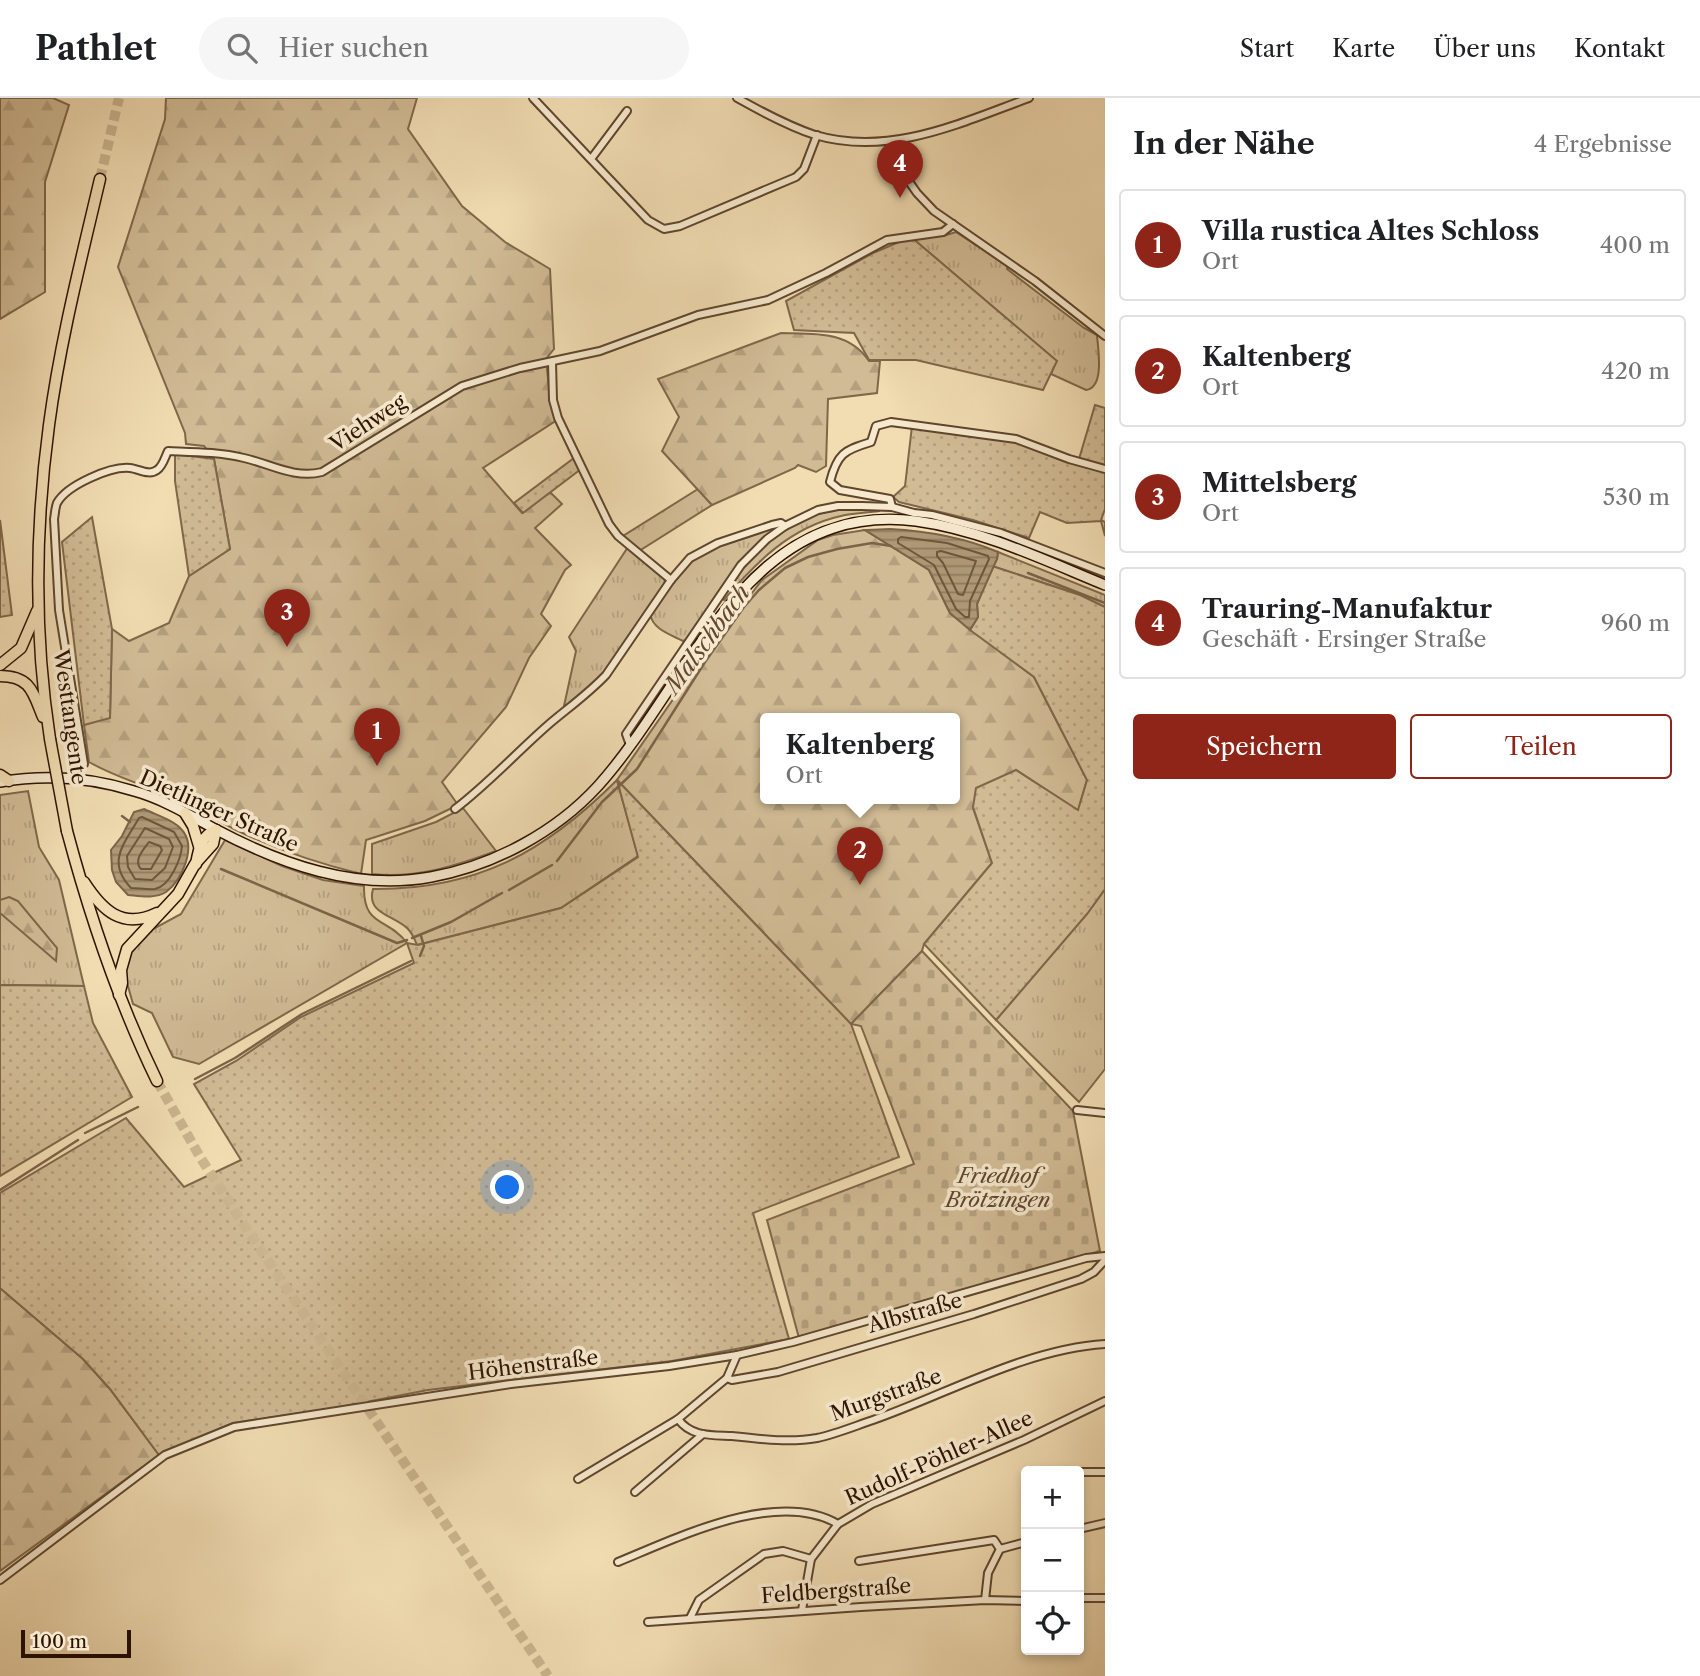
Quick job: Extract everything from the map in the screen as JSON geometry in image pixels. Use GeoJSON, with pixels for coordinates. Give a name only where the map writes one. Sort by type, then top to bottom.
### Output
{"type":"FeatureCollection","features":[{"type":"Feature","properties":{"kind":"highway","name":"Westtangente"},"geometry":{"type":"LineString","coordinates":[[100,179],[56,379],[41,500],[38,607],[48,728],[67,831],[100,946],[157,1081]]}},
{"type":"Feature","properties":{"kind":"highway"},"geometry":{"type":"LineString","coordinates":[[0,665],[21,648],[38,607]]}},
{"type":"Feature","properties":{"kind":"highway"},"geometry":{"type":"LineString","coordinates":[[0,676],[22,680],[32,689],[48,728]]}},
{"type":"Feature","properties":{"kind":"highway"},"geometry":{"type":"LineString","coordinates":[[185,813],[199,846]]}},
{"type":"Feature","properties":{"kind":"highway"},"geometry":{"type":"LineString","coordinates":[[195,864],[199,846],[207,834],[216,830]]}},
{"type":"Feature","properties":{"kind":"highway"},"geometry":{"type":"LineString","coordinates":[[119,996],[121,970],[127,950],[178,894],[195,864],[213,844],[216,830]]}},
{"type":"Feature","properties":{"kind":"highway"},"geometry":{"type":"LineString","coordinates":[[77,870],[102,907],[123,918],[146,918],[167,908]]}},
{"type":"Feature","properties":{"kind":"main road","name":"Dietlinger Straße"},"geometry":{"type":"LineString","coordinates":[[3,779],[80,779],[135,791],[267,855],[321,872],[386,881],[433,877],[474,865],[536,836],[575,807],[597,787],[630,745],[710,628],[746,586],[787,551],[827,531],[849,524],[885,520],[935,525],[1004,544],[1105,585]]}},
{"type":"Feature","properties":{"kind":"street"},"geometry":{"type":"LineString","coordinates":[[533,98],[651,223],[664,229],[672,229],[796,177],[808,162],[817,135]]}},
{"type":"Feature","properties":{"kind":"street"},"geometry":{"type":"LineString","coordinates":[[737,98],[779,120],[817,135],[866,143],[893,141],[944,129],[1029,98]]}},
{"type":"Feature","properties":{"kind":"street"},"geometry":{"type":"LineString","coordinates":[[591,159],[627,111]]}},
{"type":"Feature","properties":{"kind":"street"},"geometry":{"type":"LineString","coordinates":[[893,141],[909,183],[925,203],[1035,281],[1105,336]]}},
{"type":"Feature","properties":{"kind":"street","name":"Viehweg"},"geometry":{"type":"LineString","coordinates":[[84,764],[58,610],[54,519],[56,505],[69,490],[112,469],[131,468],[147,473],[156,472],[168,451],[244,458],[293,474],[310,475],[322,472],[462,386],[520,368],[600,351],[698,315],[768,300],[887,240],[943,232],[953,225]]}},
{"type":"Feature","properties":{"kind":"street"},"geometry":{"type":"LineString","coordinates":[[552,362],[553,400],[558,418],[609,524],[618,536],[671,580]]}},
{"type":"Feature","properties":{"kind":"street","name":"Dietlinger Straße"},"geometry":{"type":"LineString","coordinates":[[892,507],[890,499],[840,490],[830,482],[837,462],[845,451],[871,442],[874,428],[891,422],[1016,439],[1105,469]]}},
{"type":"Feature","properties":{"kind":"street","name":"Dietlinger Straße"},"geometry":{"type":"LineString","coordinates":[[630,745],[626,734],[733,575],[766,539],[805,514],[834,506],[892,507],[1001,533],[1105,573]]}},
{"type":"Feature","properties":{"kind":"street","name":"Dietlinger Straße"},"geometry":{"type":"LineString","coordinates":[[454,809],[477,792],[606,675],[671,580],[691,558],[718,543],[772,524],[781,523],[785,526]]}},
{"type":"Feature","properties":{"kind":"street"},"geometry":{"type":"LineString","coordinates":[[1077,1110],[1105,1113]]}},
{"type":"Feature","properties":{"kind":"street","name":"Höhenstraße"},"geometry":{"type":"LineString","coordinates":[[0,1580],[165,1455],[234,1427],[498,1386],[669,1366],[737,1355],[793,1342],[1086,1258],[1105,1258]]}},
{"type":"Feature","properties":{"kind":"street","name":"Albstraße"},"geometry":{"type":"LineString","coordinates":[[727,1378],[732,1380],[778,1372],[974,1314],[1081,1279],[1094,1272],[1105,1258]]}},
{"type":"Feature","properties":{"kind":"street","name":"Murgstraße"},"geometry":{"type":"LineString","coordinates":[[678,1419],[689,1430],[703,1434],[752,1438],[816,1438],[899,1411],[998,1371],[1069,1348],[1105,1344]]}},
{"type":"Feature","properties":{"kind":"street"},"geometry":{"type":"LineString","coordinates":[[578,1479],[678,1419],[727,1378],[737,1355]]}},
{"type":"Feature","properties":{"kind":"street","name":"Rudolf-Pöhler-Allee"},"geometry":{"type":"LineString","coordinates":[[802,1610],[811,1559],[838,1524],[872,1504],[1024,1440],[1105,1401]]}},
{"type":"Feature","properties":{"kind":"street"},"geometry":{"type":"LineString","coordinates":[[635,1492],[703,1434]]}},
{"type":"Feature","properties":{"kind":"street"},"geometry":{"type":"LineString","coordinates":[[1084,1472],[1105,1472]]}},
{"type":"Feature","properties":{"kind":"street"},"geometry":{"type":"LineString","coordinates":[[618,1562],[718,1521],[749,1515],[810,1513],[827,1517],[838,1524]]}},
{"type":"Feature","properties":{"kind":"street"},"geometry":{"type":"LineString","coordinates":[[1083,1529],[1105,1523]]}},
{"type":"Feature","properties":{"kind":"street"},"geometry":{"type":"LineString","coordinates":[[859,1561],[993,1540],[1000,1549]]}},
{"type":"Feature","properties":{"kind":"street"},"geometry":{"type":"LineString","coordinates":[[985,1600],[988,1573],[1000,1549],[1021,1543]]}},
{"type":"Feature","properties":{"kind":"street"},"geometry":{"type":"LineString","coordinates":[[690,1618],[699,1600],[764,1553],[783,1551],[811,1559]]}},
{"type":"Feature","properties":{"kind":"street"},"geometry":{"type":"LineString","coordinates":[[1084,1598],[1105,1598]]}},
{"type":"Feature","properties":{"kind":"street","name":"Feldbergstraße"},"geometry":{"type":"LineString","coordinates":[[648,1622],[802,1610],[985,1600],[1021,1601]]}},
{"type":"Feature","properties":{"kind":"green space"},"geometry":{"type":"Polygon","coordinates":[[[0,98],[53,98],[69,105],[45,182],[45,292],[0,319],[0,98]]]}},
{"type":"Feature","properties":{"kind":"green space"},"geometry":{"type":"Polygon","coordinates":[[[166,98],[417,98],[408,129],[462,206],[505,242],[550,269],[554,349],[546,359],[550,398],[557,420],[483,468],[522,513],[550,492],[562,504],[535,528],[571,565],[565,570],[541,614],[551,626],[529,658],[506,707],[442,782],[458,805],[425,821],[366,840],[361,874],[265,843],[187,803],[89,762],[84,725],[110,717],[112,629],[129,641],[169,623],[189,576],[230,549],[214,459],[204,446],[186,444],[185,433],[118,267],[165,119],[166,98]]]}},
{"type":"Feature","properties":{"kind":"green space"},"geometry":{"type":"Polygon","coordinates":[[[956,232],[1008,266],[1007,269],[1097,335],[1099,367],[1096,382],[1092,387],[1086,390],[1051,374],[1056,361],[911,237],[943,236],[956,232]]]}},
{"type":"Feature","properties":{"kind":"green space"},"geometry":{"type":"Polygon","coordinates":[[[911,237],[1057,361],[1043,390],[916,360],[869,360],[854,333],[794,330],[786,301],[873,253],[911,237]]]}},
{"type":"Feature","properties":{"kind":"green space"},"geometry":{"type":"Polygon","coordinates":[[[781,333],[817,334],[840,339],[861,351],[869,361],[880,361],[877,393],[828,399],[826,466],[816,472],[798,465],[712,505],[662,451],[679,417],[658,379],[781,333]]]}},
{"type":"Feature","properties":{"kind":"green space"},"geometry":{"type":"Polygon","coordinates":[[[1095,405],[1105,408],[1105,466],[1079,459],[1095,405]]]}},
{"type":"Feature","properties":{"kind":"green space"},"geometry":{"type":"Polygon","coordinates":[[[912,426],[1016,442],[1105,470],[1105,509],[1101,520],[1105,522],[1105,536],[1101,521],[1067,523],[1040,512],[1029,538],[973,520],[899,502],[893,497],[905,486],[912,426]]]}},
{"type":"Feature","properties":{"kind":"green space"},"geometry":{"type":"Polygon","coordinates":[[[175,454],[214,459],[230,549],[189,576],[175,481],[175,454]]]}},
{"type":"Feature","properties":{"kind":"green space"},"geometry":{"type":"Polygon","coordinates":[[[574,458],[581,469],[523,513],[514,503],[574,458]]]}},
{"type":"Feature","properties":{"kind":"green space"},"geometry":{"type":"Polygon","coordinates":[[[698,489],[712,505],[639,551],[623,536],[698,489]]]}},
{"type":"Feature","properties":{"kind":"green space"},"geometry":{"type":"Polygon","coordinates":[[[838,509],[880,509],[841,516],[806,528],[776,548],[749,572],[724,600],[721,598],[748,563],[780,532],[806,518],[838,509]]]}},
{"type":"Feature","properties":{"kind":"green space"},"geometry":{"type":"Polygon","coordinates":[[[92,517],[112,629],[110,718],[84,725],[62,542],[92,517]]]}},
{"type":"Feature","properties":{"kind":"green space"},"geometry":{"type":"Polygon","coordinates":[[[0,520],[12,615],[0,617],[0,520]]]}},
{"type":"Feature","properties":{"kind":"green space"},"geometry":{"type":"Polygon","coordinates":[[[776,526],[738,565],[688,639],[683,641],[654,623],[650,613],[692,559],[721,544],[776,526]]]}},
{"type":"Feature","properties":{"kind":"green space"},"geometry":{"type":"Polygon","coordinates":[[[865,530],[929,570],[950,613],[1034,677],[1087,780],[1078,811],[1016,770],[973,808],[992,863],[924,944],[922,951],[851,1024],[617,780],[699,662],[762,580],[818,540],[865,530]]]}},
{"type":"Feature","properties":{"kind":"green space"},"geometry":{"type":"Polygon","coordinates":[[[628,547],[664,576],[666,582],[600,678],[566,708],[564,706],[576,651],[569,637],[628,547]]]}},
{"type":"Feature","properties":{"kind":"green space"},"geometry":{"type":"Polygon","coordinates":[[[998,552],[1105,595],[1105,607],[1080,595],[992,566],[998,552]]]}},
{"type":"Feature","properties":{"kind":"green space"},"geometry":{"type":"Polygon","coordinates":[[[992,566],[1080,595],[1105,607],[1105,889],[1087,914],[996,1020],[924,944],[992,863],[973,807],[976,788],[1016,770],[1078,810],[1087,780],[1034,677],[970,630],[978,617],[977,604],[992,566]]]}},
{"type":"Feature","properties":{"kind":"green space"},"geometry":{"type":"Polygon","coordinates":[[[617,780],[638,856],[561,908],[417,945],[408,929],[377,909],[374,904],[373,889],[445,883],[507,862],[563,828],[617,780]]]}},
{"type":"Feature","properties":{"kind":"green space"},"geometry":{"type":"Polygon","coordinates":[[[617,780],[851,1024],[899,1157],[753,1213],[789,1339],[672,1361],[428,1390],[335,1408],[233,1423],[159,1455],[110,1389],[83,1359],[0,1288],[0,1193],[126,1118],[184,1187],[241,1160],[194,1084],[236,1061],[301,1017],[414,963],[407,943],[418,945],[561,908],[638,857],[617,780]]]}},
{"type":"Feature","properties":{"kind":"green space"},"geometry":{"type":"Polygon","coordinates":[[[28,791],[39,847],[59,880],[84,986],[0,985],[0,795],[28,791]]]}},
{"type":"Feature","properties":{"kind":"green space"},"geometry":{"type":"Polygon","coordinates":[[[463,808],[496,851],[466,862],[420,873],[372,874],[372,844],[436,822],[463,808]]]}},
{"type":"Feature","properties":{"kind":"green space"},"geometry":{"type":"Polygon","coordinates":[[[225,840],[282,866],[323,880],[364,886],[365,899],[372,916],[407,943],[199,1064],[173,1057],[152,1013],[133,1004],[126,968],[130,953],[153,929],[181,914],[225,840]]]}},
{"type":"Feature","properties":{"kind":"green space"},"geometry":{"type":"Polygon","coordinates":[[[1105,889],[1105,1069],[1079,1102],[996,1020],[1087,914],[1105,889]]]}},
{"type":"Feature","properties":{"kind":"green space"},"geometry":{"type":"Polygon","coordinates":[[[9,897],[18,901],[57,948],[56,961],[0,913],[0,900],[9,897]]]}},
{"type":"Feature","properties":{"kind":"green space","name":"Friedhof Brötzingen"},"geometry":{"type":"Polygon","coordinates":[[[922,951],[1073,1111],[1100,1251],[799,1338],[767,1220],[914,1164],[861,1026],[851,1024],[922,951]]]}},
{"type":"Feature","properties":{"kind":"green space"},"geometry":{"type":"Polygon","coordinates":[[[0,985],[84,986],[93,1023],[132,1097],[0,1176],[0,985]]]}},
{"type":"Feature","properties":{"kind":"green space"},"geometry":{"type":"Polygon","coordinates":[[[0,1288],[83,1359],[110,1389],[159,1455],[0,1571],[0,1288]]]}},
{"type":"Feature","properties":{"kind":"water"},"geometry":{"type":"Polygon","coordinates":[[[890,529],[945,536],[998,552],[977,604],[978,617],[970,630],[950,613],[929,570],[865,530],[890,529]]]}},
{"type":"Feature","properties":{"kind":"water"},"geometry":{"type":"Polygon","coordinates":[[[144,809],[179,826],[186,837],[188,854],[182,872],[166,892],[152,896],[128,895],[116,882],[111,850],[122,836],[134,812],[144,809]]]}},
{"type":"Feature","properties":{"kind":"waterway","name":"Malschbach"},"geometry":{"type":"LineString","coordinates":[[557,861],[602,802],[637,769],[705,662],[759,590],[785,568],[808,557],[872,543],[891,546]]}},
{"type":"Feature","properties":{"kind":"waterway","name":"Malschbach"},"geometry":{"type":"LineString","coordinates":[[1028,573],[1105,603]]}},
{"type":"Feature","properties":{"kind":"waterway","name":"Malschbach"},"geometry":{"type":"LineString","coordinates":[[122,816],[130,822]]}},
{"type":"Feature","properties":{"kind":"waterway","name":"Malschbach"},"geometry":{"type":"LineString","coordinates":[[509,890],[552,865]]}},
{"type":"Feature","properties":{"kind":"waterway","name":"Malschbach"},"geometry":{"type":"LineString","coordinates":[[221,869],[397,943],[407,940]]}},
{"type":"Feature","properties":{"kind":"waterway","name":"Malschbach"},"geometry":{"type":"LineString","coordinates":[[412,938],[451,922],[502,893]]}},
{"type":"Feature","properties":{"kind":"waterway"},"geometry":{"type":"LineString","coordinates":[[420,956],[424,946],[421,936]]}},
{"type":"Feature","properties":{"kind":"waterway"},"geometry":{"type":"LineString","coordinates":[[195,1079],[235,1058],[302,1014],[411,961]]}},
{"type":"Feature","properties":{"kind":"waterway"},"geometry":{"type":"LineString","coordinates":[[85,1133],[138,1107]]}},
{"type":"Feature","properties":{"kind":"waterway"},"geometry":{"type":"LineString","coordinates":[[0,1190],[78,1140]]}},
{"type":"Feature","properties":{"kind":"tunnel"},"geometry":{"type":"LineString","coordinates":[[100,179],[119,98]]}},
{"type":"Feature","properties":{"kind":"tunnel"},"geometry":{"type":"LineString","coordinates":[[157,1081],[200,1157],[242,1222],[548,1676]]}},
{"type":"Feature","properties":{"kind":"place","name":"Trauring-Manufaktur"},"geometry":{"type":"Point","coordinates":[900,198]}},
{"type":"Feature","properties":{"kind":"place","name":"Mittelsberg"},"geometry":{"type":"Point","coordinates":[287,647]}},
{"type":"Feature","properties":{"kind":"place","name":"Villa rustica Altes Schloss"},"geometry":{"type":"Point","coordinates":[377,766]}},
{"type":"Feature","properties":{"kind":"place","name":"Kaltenberg"},"geometry":{"type":"Point","coordinates":[860,885]}}]}
